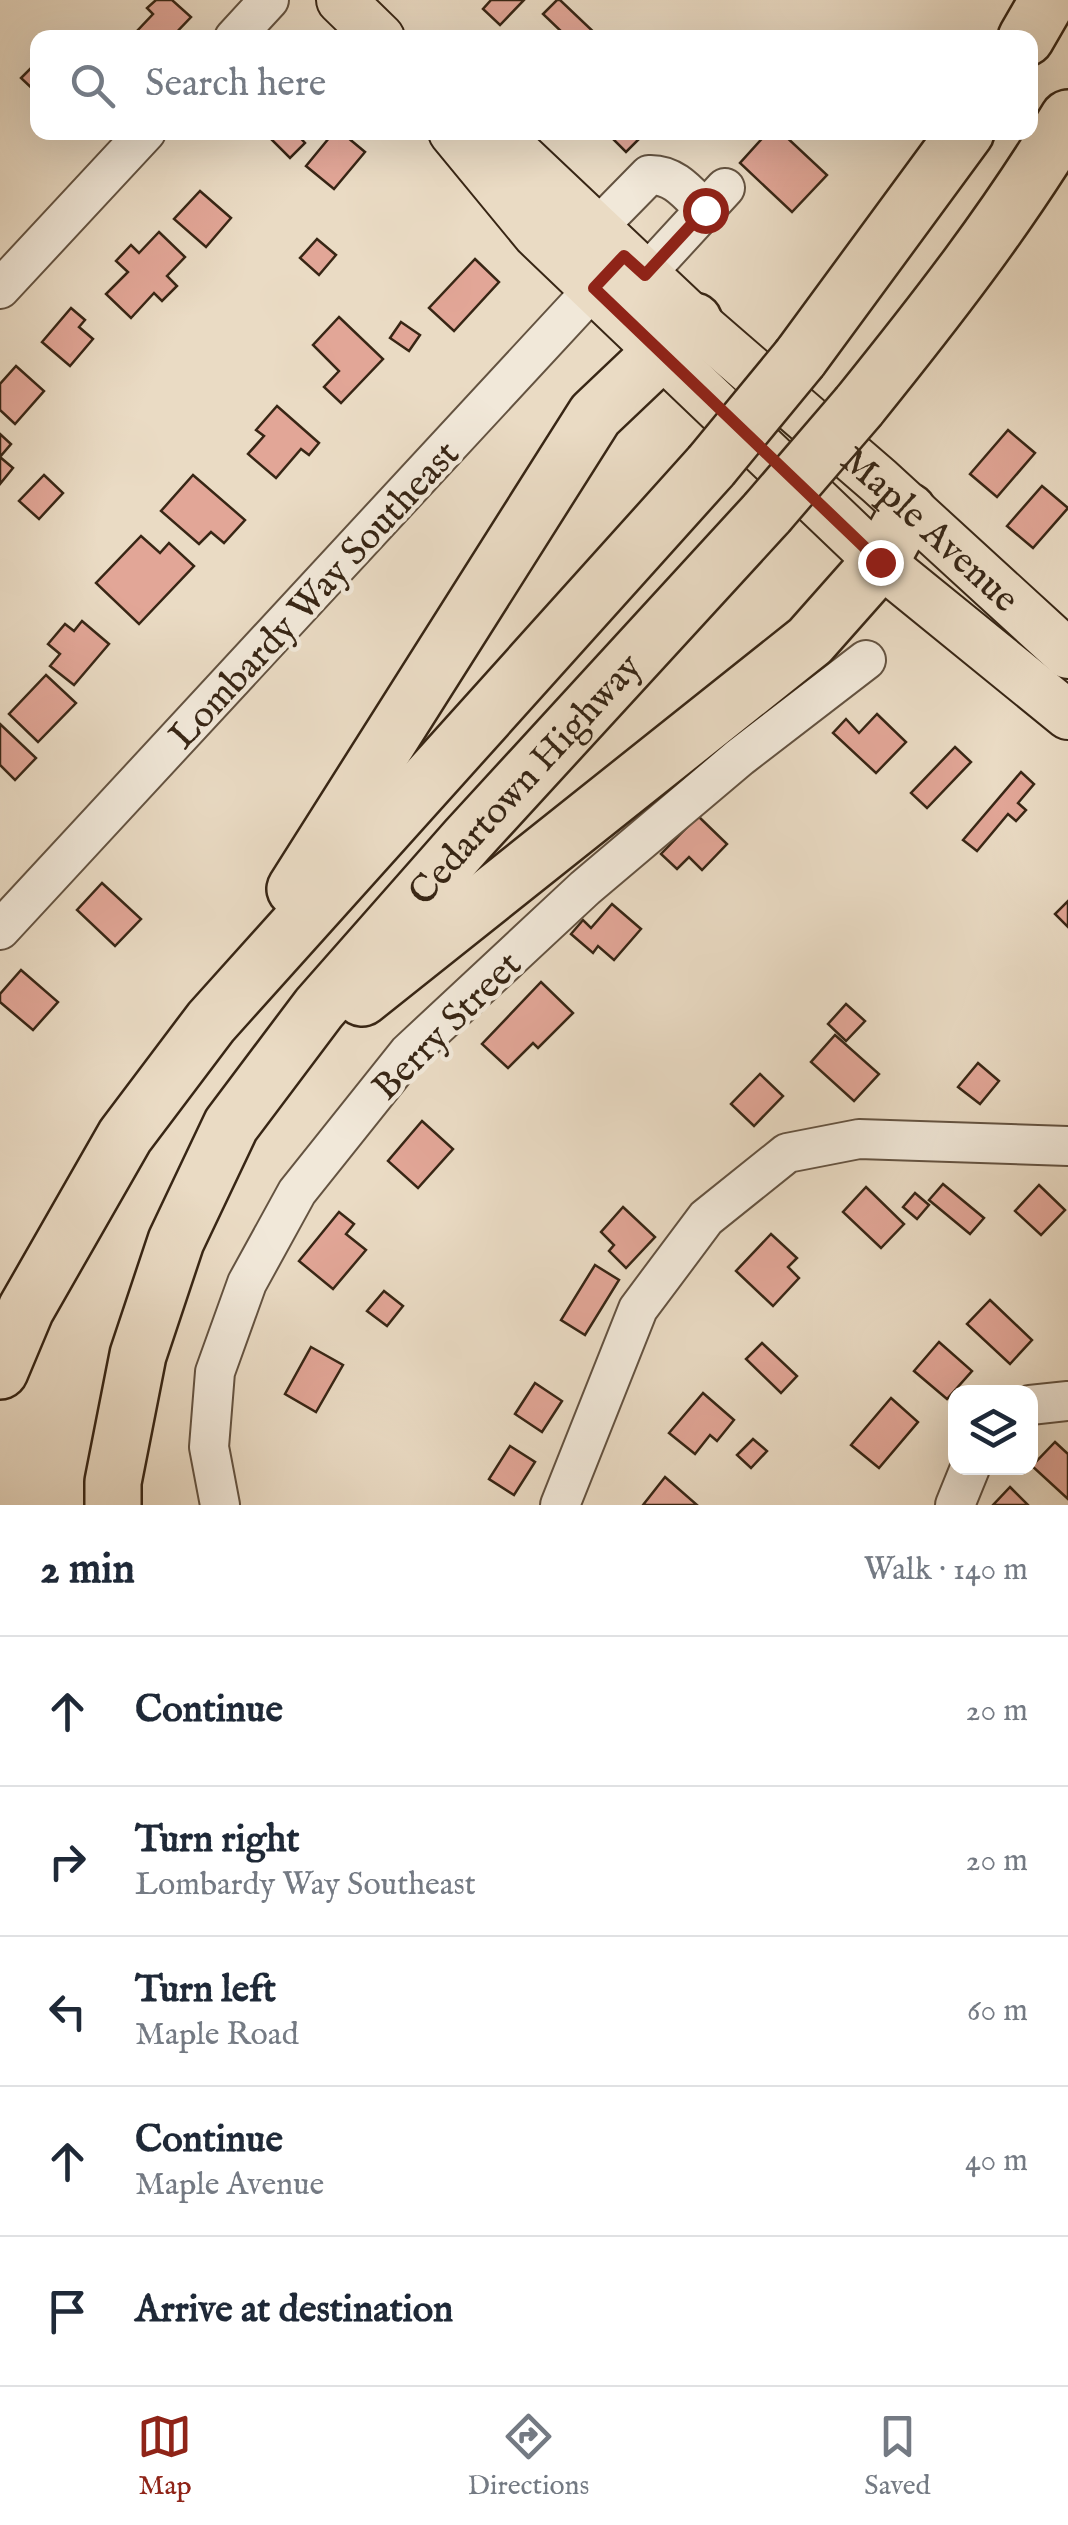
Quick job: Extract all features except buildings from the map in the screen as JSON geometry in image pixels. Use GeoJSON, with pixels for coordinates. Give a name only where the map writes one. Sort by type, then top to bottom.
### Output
{"type":"FeatureCollection","features":[{"type":"Feature","properties":{"kind":"highway"},"geometry":{"type":"LineString","coordinates":[[1031,30],[1048,0]]}},
{"type":"Feature","properties":{"kind":"highway","name":"Cedartown Highway"},"geometry":{"type":"LineString","coordinates":[[113,1505],[113,1482],[138,1355],[176,1241],[231,1125],[319,1008],[859,406],[962,278],[1057,136]]}},
{"type":"Feature","properties":{"kind":"highway","name":"Cedartown Highway"},"geometry":{"type":"LineString","coordinates":[[0,1371],[26,1308],[125,1136],[210,1022],[711,466],[796,382],[961,140]]}},
{"type":"Feature","properties":{"kind":"highway"},"geometry":{"type":"LineString","coordinates":[[210,1022],[595,416],[678,336]]}},
{"type":"Feature","properties":{"kind":"highway"},"geometry":{"type":"LineString","coordinates":[[231,1125],[362,998],[810,641],[880,562],[908,510]]}},
{"type":"Feature","properties":{"kind":"main road"},"geometry":{"type":"LineString","coordinates":[[342,0],[372,30]]}},
{"type":"Feature","properties":{"kind":"main road"},"geometry":{"type":"LineString","coordinates":[[460,140],[537,234],[615,262]]}},
{"type":"Feature","properties":{"kind":"main road"},"geometry":{"type":"LineString","coordinates":[[501,140],[678,336]]}},
{"type":"Feature","properties":{"kind":"main road","name":"Maple Avenue"},"geometry":{"type":"LineString","coordinates":[[678,336],[796,382],[908,510],[1068,654]]}},
{"type":"Feature","properties":{"kind":"main road","name":"Maple Avenue"},"geometry":{"type":"LineString","coordinates":[[678,336],[763,449],[880,562],[1066,710]]}},
{"type":"Feature","properties":{"kind":"street"},"geometry":{"type":"LineString","coordinates":[[241,30],[269,0]]}},
{"type":"Feature","properties":{"kind":"street"},"geometry":{"type":"LineString","coordinates":[[0,289],[139,140]]}},
{"type":"Feature","properties":{"kind":"street"},"geometry":{"type":"LineString","coordinates":[[649,174],[663,174],[681,186],[715,199],[615,262],[649,174]]}},
{"type":"Feature","properties":{"kind":"street","name":"Lombardy Way Southeast"},"geometry":{"type":"LineString","coordinates":[[0,930],[615,262]]}},
{"type":"Feature","properties":{"kind":"street","name":"Berry Street"},"geometry":{"type":"LineString","coordinates":[[220,1505],[209,1446],[215,1372],[247,1283],[297,1192],[408,1053],[503,964],[585,888],[740,758],[866,660]]}},
{"type":"Feature","properties":{"kind":"street"},"geometry":{"type":"LineString","coordinates":[[560,1505],[638,1309],[706,1218],[786,1153],[859,1140],[1068,1146]]}},
{"type":"Feature","properties":{"kind":"street"},"geometry":{"type":"LineString","coordinates":[[1038,1404],[1068,1401]]}},
{"type":"Feature","properties":{"kind":"street"},"geometry":{"type":"LineString","coordinates":[[955,1505],[967,1475]]}},
{"type":"Feature","properties":{"kind":"route"},"geometry":{"type":"LineString","coordinates":[[705,210],[645,275],[624,256],[594,288],[880,562]]}}]}
